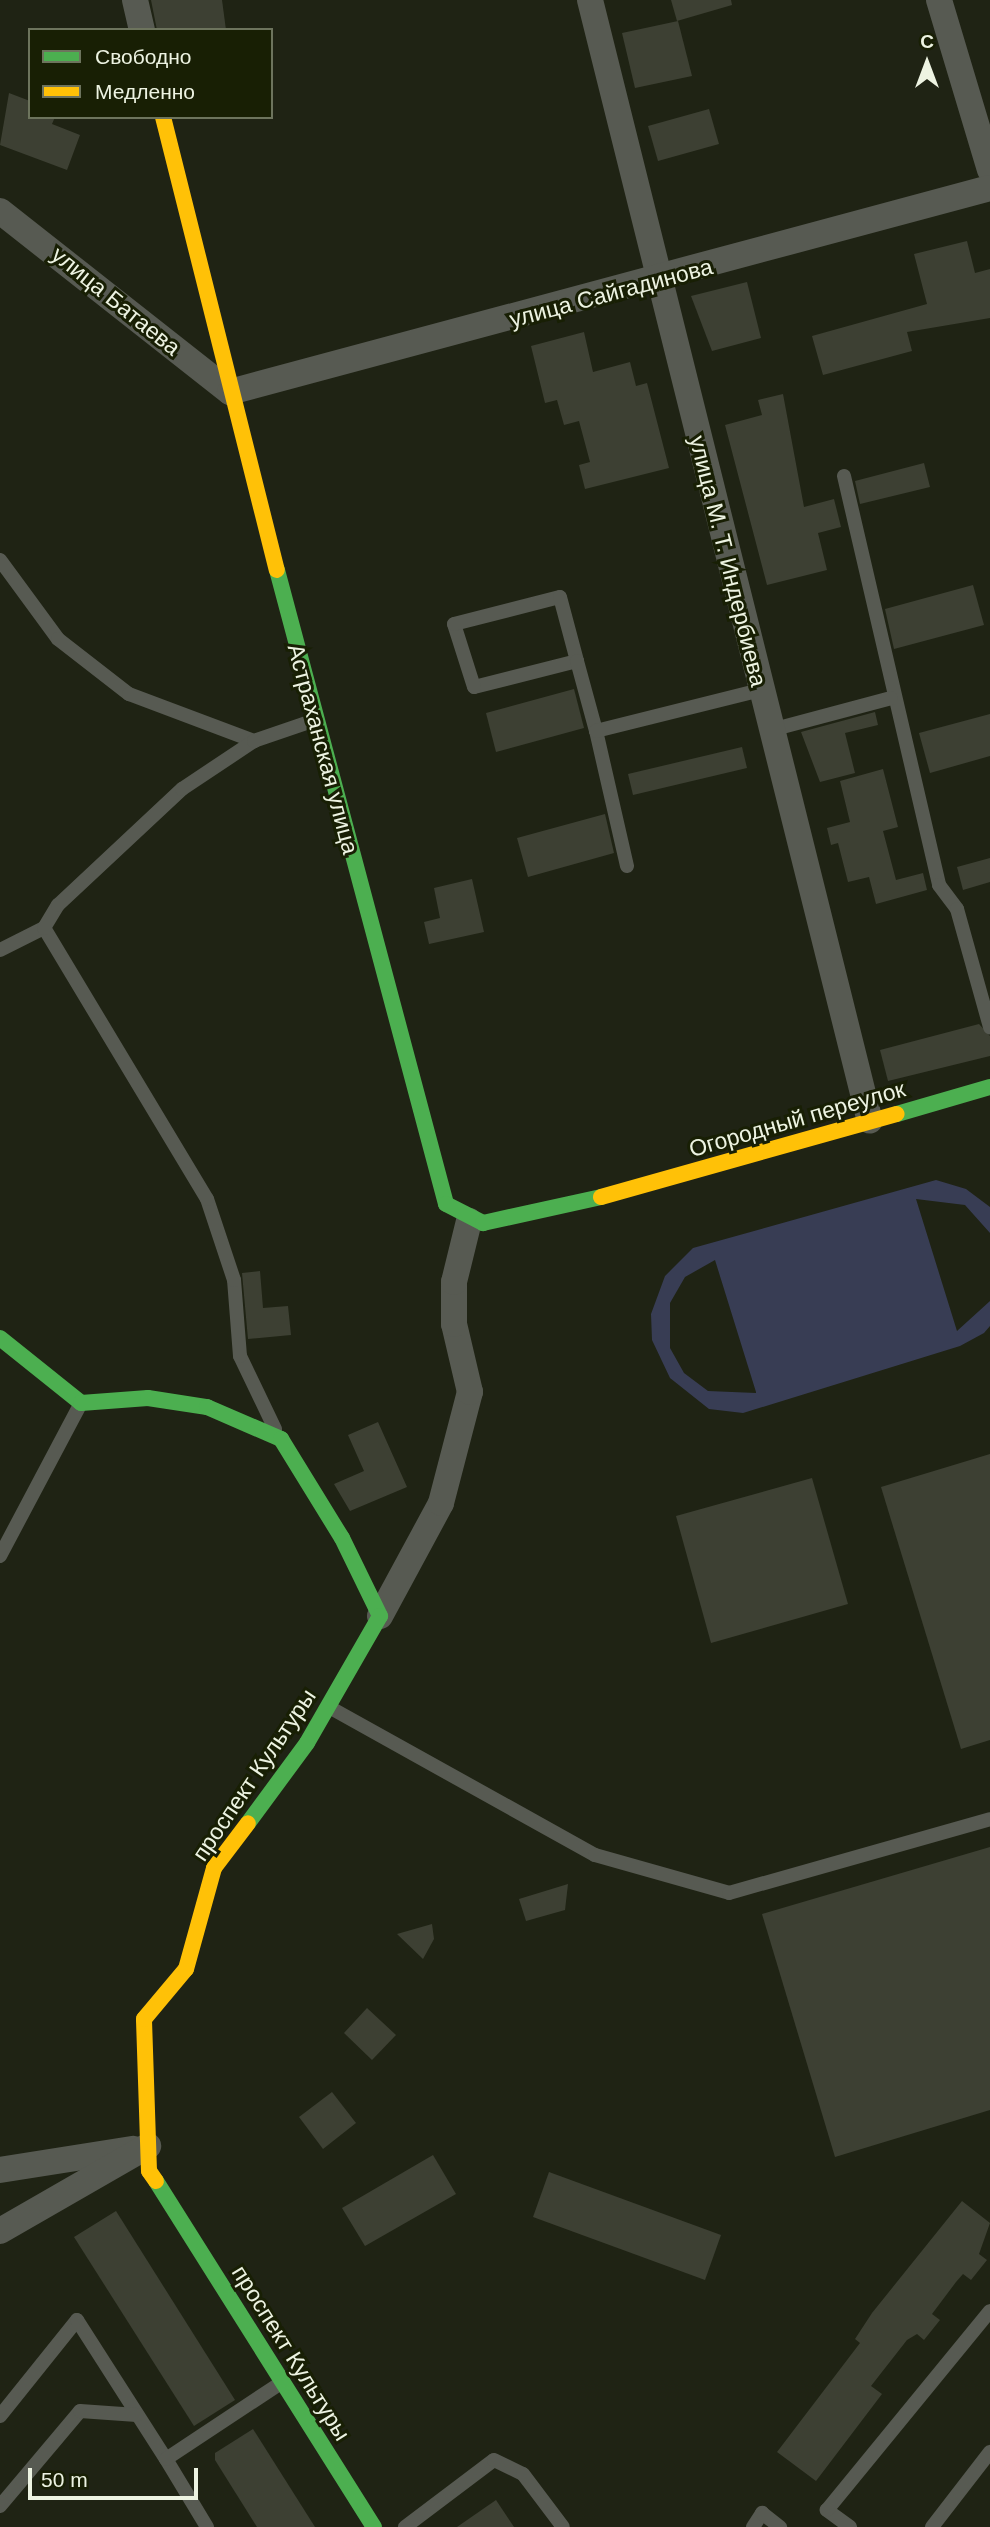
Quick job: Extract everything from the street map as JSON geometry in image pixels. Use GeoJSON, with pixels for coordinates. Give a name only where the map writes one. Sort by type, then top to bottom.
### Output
{"type":"FeatureCollection","features":[{"type":"Feature","properties":{"kind":"street"},"geometry":{"type":"LineString","coordinates":[[135,0],[142,28]]}},
{"type":"Feature","properties":{"kind":"street","name":"улица М. Т. Индербиева"},"geometry":{"type":"LineString","coordinates":[[590,0],[657,282],[870,1121]]}},
{"type":"Feature","properties":{"kind":"street"},"geometry":{"type":"LineString","coordinates":[[939,0],[990,170]]}},
{"type":"Feature","properties":{"kind":"street","name":"Астраханская улица"},"geometry":{"type":"LineString","coordinates":[[163,119],[230,392],[440,1191],[469,1221]]}},
{"type":"Feature","properties":{"kind":"street","name":"улица Сайгадинова"},"geometry":{"type":"LineString","coordinates":[[230,392],[657,282],[990,188]]}},
{"type":"Feature","properties":{"kind":"street","name":"улица Батаева"},"geometry":{"type":"LineString","coordinates":[[0,211],[230,392]]}},
{"type":"Feature","properties":{"kind":"street","name":"Огородный переулок"},"geometry":{"type":"LineString","coordinates":[[469,1221],[483,1223],[616,1194],[990,1087]]}},
{"type":"Feature","properties":{"kind":"street"},"geometry":{"type":"LineString","coordinates":[[380,1616],[441,1503],[470,1392],[454,1324],[454,1282],[469,1221]]}},
{"type":"Feature","properties":{"kind":"street"},"geometry":{"type":"LineString","coordinates":[[0,1338],[81,1403],[148,1398],[207,1407],[281,1440],[342,1538],[380,1616]]}},
{"type":"Feature","properties":{"kind":"street","name":"проспект Культуры"},"geometry":{"type":"LineString","coordinates":[[374,2527],[149,2171],[144,2020],[186,1969],[214,1868],[328,1707],[380,1616]]}},
{"type":"Feature","properties":{"kind":"street"},"geometry":{"type":"LineString","coordinates":[[0,2170],[148,2146]]}},
{"type":"Feature","properties":{"kind":"street"},"geometry":{"type":"LineString","coordinates":[[0,2231],[148,2146]]}},
{"type":"Feature","properties":{"kind":"lane"},"geometry":{"type":"LineString","coordinates":[[844,476],[891,698],[939,885],[957,909],[990,1027]]}},
{"type":"Feature","properties":{"kind":"lane"},"geometry":{"type":"LineString","coordinates":[[0,560],[58,639],[130,694],[254,741]]}},
{"type":"Feature","properties":{"kind":"lane"},"geometry":{"type":"LineString","coordinates":[[577,661],[474,687],[454,624],[560,597],[596,731],[626,866]]}},
{"type":"Feature","properties":{"kind":"lane"},"geometry":{"type":"LineString","coordinates":[[596,731],[761,690]]}},
{"type":"Feature","properties":{"kind":"lane"},"geometry":{"type":"LineString","coordinates":[[771,730],[891,698]]}},
{"type":"Feature","properties":{"kind":"lane"},"geometry":{"type":"LineString","coordinates":[[0,950],[44,928],[58,905],[181,789],[254,741],[315,720]]}},
{"type":"Feature","properties":{"kind":"lane"},"geometry":{"type":"LineString","coordinates":[[44,928],[207,1199],[234,1280],[240,1356],[281,1440]]}},
{"type":"Feature","properties":{"kind":"lane"},"geometry":{"type":"LineString","coordinates":[[0,1556],[81,1403]]}},
{"type":"Feature","properties":{"kind":"lane"},"geometry":{"type":"LineString","coordinates":[[328,1707],[595,1855],[729,1893],[990,1819]]}},
{"type":"Feature","properties":{"kind":"lane"},"geometry":{"type":"LineString","coordinates":[[850,2527],[827,2510],[990,2311]]}},
{"type":"Feature","properties":{"kind":"lane"},"geometry":{"type":"LineString","coordinates":[[0,2416],[77,2320],[207,2527]]}},
{"type":"Feature","properties":{"kind":"lane"},"geometry":{"type":"LineString","coordinates":[[166,2459],[282,2382]]}},
{"type":"Feature","properties":{"kind":"lane"},"geometry":{"type":"LineString","coordinates":[[0,2506],[80,2411],[137,2415]]}},
{"type":"Feature","properties":{"kind":"lane"},"geometry":{"type":"LineString","coordinates":[[932,2527],[990,2452]]}},
{"type":"Feature","properties":{"kind":"lane"},"geometry":{"type":"LineString","coordinates":[[405,2527],[494,2460],[523,2474],[564,2527]]}},
{"type":"Feature","properties":{"kind":"lane"},"geometry":{"type":"LineString","coordinates":[[753,2527],[762,2513],[780,2527]]}},
{"type":"Feature","properties":{"kind":"shaded area"},"geometry":{"type":"Polygon","coordinates":[[[936,1180],[966,1189],[990,1207],[990,1233],[965,1205],[916,1199],[957,1331],[990,1301],[990,1326],[984,1333],[960,1346],[743,1413],[709,1409],[670,1378],[652,1340],[651,1314],[665,1276],[693,1248],[936,1180]],[[715,1260],[685,1277],[670,1303],[670,1348],[684,1373],[708,1391],[756,1393],[715,1260]]]}},
{"type":"Feature","properties":{"kind":"building"},"geometry":{"type":"Polygon","coordinates":[[[151,0],[222,0],[226,28],[157,28],[151,0]]]}},
{"type":"Feature","properties":{"kind":"building"},"geometry":{"type":"Polygon","coordinates":[[[671,0],[731,0],[732,5],[677,21],[671,0]]]}},
{"type":"Feature","properties":{"kind":"building"},"geometry":{"type":"Polygon","coordinates":[[[678,21],[692,76],[635,88],[622,33],[678,21]]]}},
{"type":"Feature","properties":{"kind":"building"},"geometry":{"type":"Polygon","coordinates":[[[9,93],[28,100],[28,119],[54,119],[52,124],[80,135],[67,170],[0,145],[9,93]]]}},
{"type":"Feature","properties":{"kind":"building"},"geometry":{"type":"Polygon","coordinates":[[[709,109],[719,144],[658,161],[648,126],[709,109]]]}},
{"type":"Feature","properties":{"kind":"building"},"geometry":{"type":"Polygon","coordinates":[[[967,241],[975,273],[990,269],[990,318],[907,332],[912,351],[823,375],[812,336],[927,304],[914,254],[967,241]]]}},
{"type":"Feature","properties":{"kind":"building"},"geometry":{"type":"Polygon","coordinates":[[[747,282],[761,338],[712,351],[691,296],[747,282]]]}},
{"type":"Feature","properties":{"kind":"building"},"geometry":{"type":"Polygon","coordinates":[[[584,332],[593,372],[630,362],[636,386],[647,383],[669,468],[585,489],[579,465],[590,462],[579,421],[564,425],[557,400],[545,403],[531,346],[584,332]]]}},
{"type":"Feature","properties":{"kind":"building"},"geometry":{"type":"Polygon","coordinates":[[[783,394],[804,507],[834,499],[841,527],[818,533],[827,570],[767,585],[725,425],[762,415],[758,400],[783,394]]]}},
{"type":"Feature","properties":{"kind":"building"},"geometry":{"type":"Polygon","coordinates":[[[924,463],[930,487],[860,504],[855,481],[924,463]]]}},
{"type":"Feature","properties":{"kind":"building"},"geometry":{"type":"Polygon","coordinates":[[[973,585],[984,625],[894,649],[885,609],[973,585]]]}},
{"type":"Feature","properties":{"kind":"building"},"geometry":{"type":"Polygon","coordinates":[[[574,689],[584,728],[496,752],[486,713],[574,689]]]}},
{"type":"Feature","properties":{"kind":"building"},"geometry":{"type":"Polygon","coordinates":[[[875,712],[878,725],[845,733],[855,773],[820,782],[801,732],[875,712]]]}},
{"type":"Feature","properties":{"kind":"building"},"geometry":{"type":"Polygon","coordinates":[[[990,714],[990,756],[930,773],[919,733],[990,714]]]}},
{"type":"Feature","properties":{"kind":"building"},"geometry":{"type":"Polygon","coordinates":[[[742,747],[747,768],[633,795],[628,774],[742,747]]]}},
{"type":"Feature","properties":{"kind":"building"},"geometry":{"type":"Polygon","coordinates":[[[883,769],[898,827],[883,831],[896,880],[923,873],[927,890],[876,904],[869,877],[848,882],[838,843],[831,845],[827,828],[850,822],[840,781],[883,769]]]}},
{"type":"Feature","properties":{"kind":"building"},"geometry":{"type":"Polygon","coordinates":[[[605,814],[614,853],[528,877],[517,838],[605,814]]]}},
{"type":"Feature","properties":{"kind":"building"},"geometry":{"type":"Polygon","coordinates":[[[990,858],[990,882],[963,890],[957,867],[990,858]]]}},
{"type":"Feature","properties":{"kind":"building"},"geometry":{"type":"Polygon","coordinates":[[[472,879],[484,932],[429,944],[424,922],[440,918],[434,888],[472,879]]]}},
{"type":"Feature","properties":{"kind":"building"},"geometry":{"type":"Polygon","coordinates":[[[979,1024],[990,1036],[990,1056],[888,1081],[880,1050],[979,1024]]]}},
{"type":"Feature","properties":{"kind":"building"},"geometry":{"type":"Polygon","coordinates":[[[260,1271],[263,1308],[288,1306],[291,1335],[248,1339],[242,1273],[260,1271]]]}},
{"type":"Feature","properties":{"kind":"building"},"geometry":{"type":"Polygon","coordinates":[[[378,1422],[407,1487],[350,1511],[334,1484],[364,1471],[348,1435],[378,1422]]]}},
{"type":"Feature","properties":{"kind":"building"},"geometry":{"type":"Polygon","coordinates":[[[990,1454],[990,1740],[961,1749],[881,1487],[990,1454]]]}},
{"type":"Feature","properties":{"kind":"building"},"geometry":{"type":"Polygon","coordinates":[[[812,1478],[848,1604],[711,1643],[676,1516],[812,1478]]]}},
{"type":"Feature","properties":{"kind":"building"},"geometry":{"type":"Polygon","coordinates":[[[990,1847],[990,2110],[835,2157],[762,1914],[990,1847]]]}},
{"type":"Feature","properties":{"kind":"building"},"geometry":{"type":"Polygon","coordinates":[[[568,1884],[565,1910],[526,1921],[519,1899],[568,1884]]]}},
{"type":"Feature","properties":{"kind":"building"},"geometry":{"type":"Polygon","coordinates":[[[432,1924],[434,1939],[423,1959],[397,1934],[432,1924]]]}},
{"type":"Feature","properties":{"kind":"building"},"geometry":{"type":"Polygon","coordinates":[[[367,2008],[396,2035],[372,2060],[344,2033],[367,2008]]]}},
{"type":"Feature","properties":{"kind":"building"},"geometry":{"type":"Polygon","coordinates":[[[332,2092],[356,2123],[323,2149],[299,2117],[332,2092]]]}},
{"type":"Feature","properties":{"kind":"building"},"geometry":{"type":"Polygon","coordinates":[[[433,2155],[456,2194],[365,2246],[342,2208],[433,2155]]]}},
{"type":"Feature","properties":{"kind":"building"},"geometry":{"type":"Polygon","coordinates":[[[549,2172],[721,2235],[705,2280],[533,2217],[549,2172]]]}},
{"type":"Feature","properties":{"kind":"building"},"geometry":{"type":"Polygon","coordinates":[[[962,2201],[990,2223],[979,2254],[987,2260],[971,2280],[963,2274],[932,2314],[940,2320],[924,2340],[917,2334],[907,2340],[871,2386],[882,2394],[816,2481],[777,2452],[860,2343],[855,2339],[872,2313],[962,2201]]]}},
{"type":"Feature","properties":{"kind":"building"},"geometry":{"type":"Polygon","coordinates":[[[116,2211],[235,2400],[194,2426],[74,2237],[116,2211]]]}},
{"type":"Feature","properties":{"kind":"building"},"geometry":{"type":"Polygon","coordinates":[[[253,2429],[315,2527],[257,2527],[215,2460],[215,2453],[253,2429]]]}},
{"type":"Feature","properties":{"kind":"building"},"geometry":{"type":"Polygon","coordinates":[[[496,2500],[514,2527],[457,2527],[496,2500]]]}},
{"type":"Feature","properties":{"kind":"traffic: fast"},"geometry":{"type":"LineString","coordinates":[[277,570],[446,1204],[483,1223],[601,1197]]}},
{"type":"Feature","properties":{"kind":"traffic: fast"},"geometry":{"type":"LineString","coordinates":[[897,1114],[990,1087]]}},
{"type":"Feature","properties":{"kind":"traffic: fast"},"geometry":{"type":"LineString","coordinates":[[0,1338],[81,1403],[148,1398],[207,1407],[281,1439],[342,1538],[380,1616],[307,1743],[248,1823]]}},
{"type":"Feature","properties":{"kind":"traffic: fast"},"geometry":{"type":"LineString","coordinates":[[156,2181],[374,2527]]}},
{"type":"Feature","properties":{"kind":"traffic: slow"},"geometry":{"type":"LineString","coordinates":[[164,119],[277,570]]}},
{"type":"Feature","properties":{"kind":"traffic: slow"},"geometry":{"type":"LineString","coordinates":[[601,1197],[897,1114]]}},
{"type":"Feature","properties":{"kind":"traffic: slow"},"geometry":{"type":"LineString","coordinates":[[156,2181],[149,2171],[144,2019],[186,1969],[214,1868],[248,1823]]}}]}
